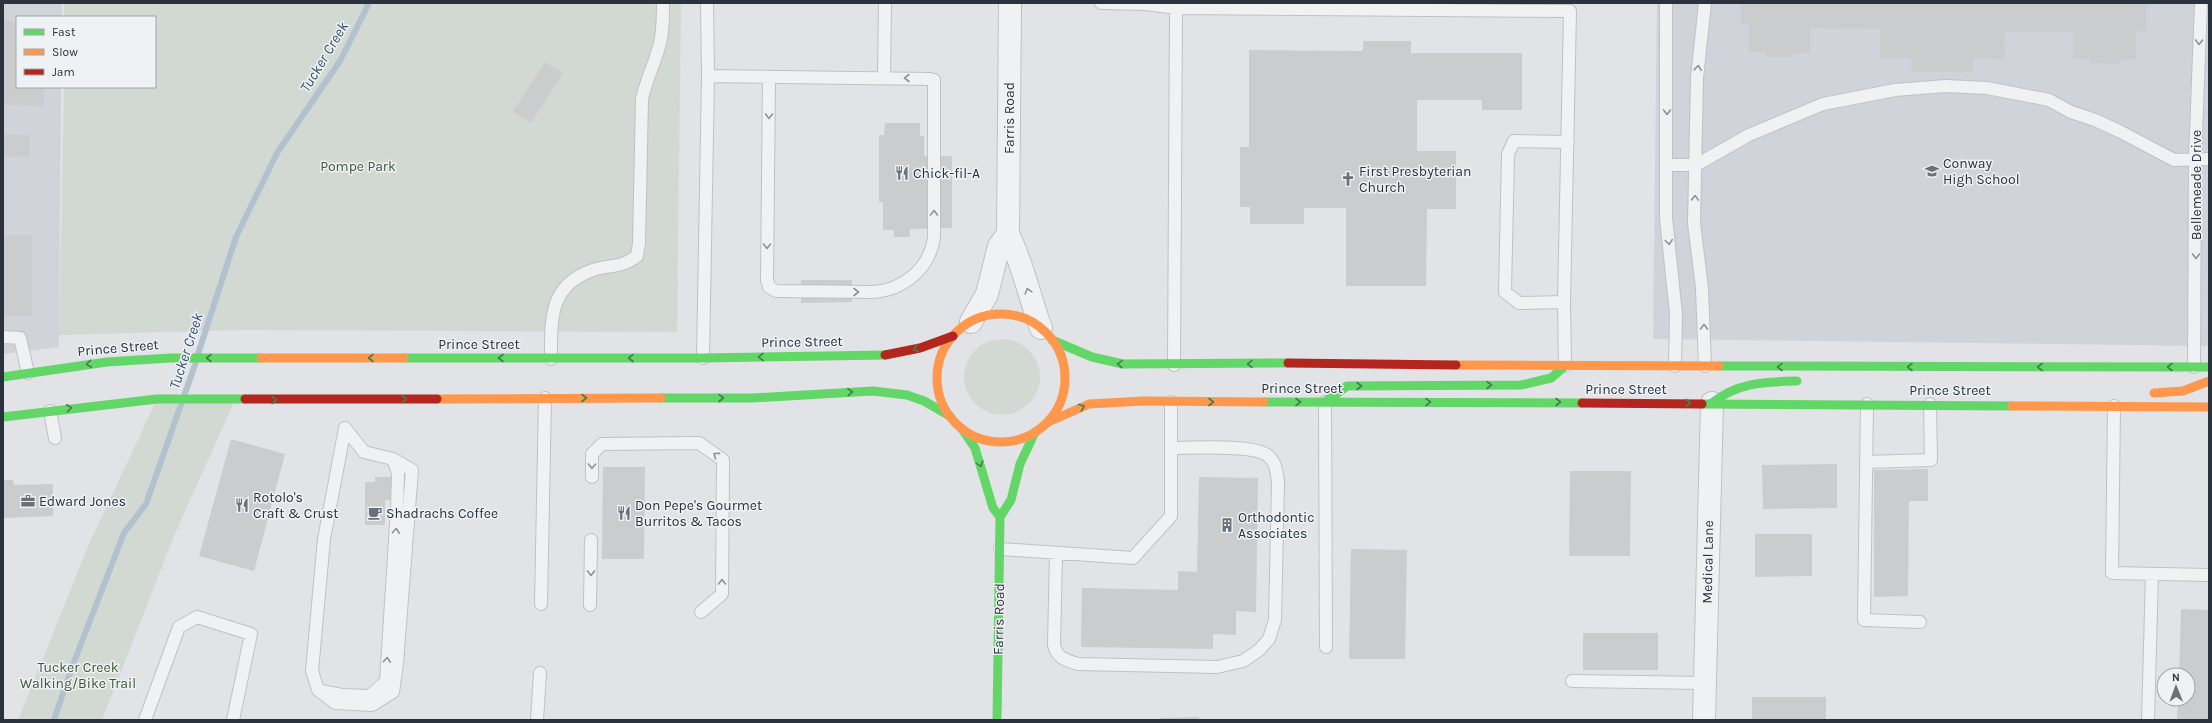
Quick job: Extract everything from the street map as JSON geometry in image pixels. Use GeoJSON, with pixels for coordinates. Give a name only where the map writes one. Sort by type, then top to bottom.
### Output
{"type":"FeatureCollection","features":[{"type":"Feature","properties":{"kind":"main road"},"geometry":{"type":"LineString","coordinates":[[989,315],[1011,315],[1032,322],[1046,334],[1060,353],[1065,378],[1059,403],[1046,423],[1035,432],[1018,439],[995,441],[972,435],[962,429],[950,416],[941,401],[937,377],[942,352],[953,336],[971,322],[989,315]]}},
{"type":"Feature","properties":{"kind":"main road","name":"Prince Street"},"geometry":{"type":"LineString","coordinates":[[1046,334],[1089,358],[1114,364],[1174,365],[1289,363],[1565,366],[2209,367]]}},
{"type":"Feature","properties":{"kind":"main road","name":"Prince Street"},"geometry":{"type":"LineString","coordinates":[[3,376],[107,362],[170,358],[551,359],[703,358],[885,354],[912,350],[953,336]]}},
{"type":"Feature","properties":{"kind":"main road"},"geometry":{"type":"LineString","coordinates":[[1325,402],[1347,386],[1521,385],[1537,383],[1562,371],[1565,366]]}},
{"type":"Feature","properties":{"kind":"main road"},"geometry":{"type":"LineString","coordinates":[[1857,376],[1877,367]]}},
{"type":"Feature","properties":{"kind":"main road"},"geometry":{"type":"LineString","coordinates":[[1712,403],[1722,393],[1739,386],[1754,383],[1808,381]]}},
{"type":"Feature","properties":{"kind":"main road"},"geometry":{"type":"LineString","coordinates":[[2144,393],[2188,391],[2209,381]]}},
{"type":"Feature","properties":{"kind":"main road"},"geometry":{"type":"LineString","coordinates":[[3,416],[157,399],[753,398],[873,391],[906,395],[924,401],[950,416]]}},
{"type":"Feature","properties":{"kind":"main road"},"geometry":{"type":"LineString","coordinates":[[1968,404],[1986,396]]}},
{"type":"Feature","properties":{"kind":"main road","name":"Prince Street"},"geometry":{"type":"LineString","coordinates":[[1046,423],[1089,404],[1112,402],[1968,404],[2209,407]]}},
{"type":"Feature","properties":{"kind":"main road","name":"Farris Road"},"geometry":{"type":"LineString","coordinates":[[962,429],[975,448],[993,508],[1000,517],[997,720]]}},
{"type":"Feature","properties":{"kind":"main road"},"geometry":{"type":"LineString","coordinates":[[1000,517],[1008,509],[1013,494],[1018,469],[1035,432]]}},
{"type":"Feature","properties":{"kind":"street","name":"Farris Road"},"geometry":{"type":"LineString","coordinates":[[1010,3],[1008,234],[1018,253],[1029,295],[1046,334]]}},
{"type":"Feature","properties":{"kind":"street"},"geometry":{"type":"LineString","coordinates":[[971,322],[987,294],[999,246],[1008,234]]}},
{"type":"Feature","properties":{"kind":"street","name":"Medical Lane"},"geometry":{"type":"LineString","coordinates":[[1704,720],[1712,403]]}},
{"type":"Feature","properties":{"kind":"lane"},"geometry":{"type":"LineString","coordinates":[[551,359],[551,321],[554,306],[562,290],[577,277],[594,269],[627,264],[637,256],[639,242],[642,99],[645,82],[659,48],[662,32],[663,3]]}},
{"type":"Feature","properties":{"kind":"lane"},"geometry":{"type":"LineString","coordinates":[[703,358],[708,76],[707,3]]}},
{"type":"Feature","properties":{"kind":"lane"},"geometry":{"type":"LineString","coordinates":[[884,78],[885,3]]}},
{"type":"Feature","properties":{"kind":"lane"},"geometry":{"type":"LineString","coordinates":[[1101,3],[1146,4],[1176,8],[1568,10],[1570,12],[1564,302],[1565,366]]}},
{"type":"Feature","properties":{"kind":"lane"},"geometry":{"type":"LineString","coordinates":[[1666,3],[1666,218],[1676,314],[1675,366]]}},
{"type":"Feature","properties":{"kind":"lane"},"geometry":{"type":"LineString","coordinates":[[1704,3],[1697,78],[1694,230],[1702,288],[1705,366]]}},
{"type":"Feature","properties":{"kind":"lane","name":"Bellemeade Drive"},"geometry":{"type":"LineString","coordinates":[[2194,367],[2195,159],[2200,3]]}},
{"type":"Feature","properties":{"kind":"lane"},"geometry":{"type":"LineString","coordinates":[[1174,365],[1176,8]]}},
{"type":"Feature","properties":{"kind":"lane"},"geometry":{"type":"LineString","coordinates":[[708,76],[930,79],[934,82],[934,237],[926,260],[909,280],[888,291],[776,292],[769,287],[767,280],[769,77]]}},
{"type":"Feature","properties":{"kind":"lane"},"geometry":{"type":"LineString","coordinates":[[1667,165],[1696,165],[1750,135],[1823,104],[1895,90],[1946,86],[1987,88],[2049,100],[2071,112],[2095,120],[2121,132],[2174,160],[2209,159]]}},
{"type":"Feature","properties":{"kind":"lane"},"geometry":{"type":"LineString","coordinates":[[1564,302],[1519,303],[1504,292],[1508,154],[1514,141],[1568,142]]}},
{"type":"Feature","properties":{"kind":"lane"},"geometry":{"type":"LineString","coordinates":[[3,338],[20,338],[28,373]]}},
{"type":"Feature","properties":{"kind":"lane"},"geometry":{"type":"LineString","coordinates":[[541,604],[545,398]]}},
{"type":"Feature","properties":{"kind":"lane"},"geometry":{"type":"LineString","coordinates":[[1000,549],[1133,558],[1171,516],[1171,402]]}},
{"type":"Feature","properties":{"kind":"lane"},"geometry":{"type":"LineString","coordinates":[[1325,402],[1326,647]]}},
{"type":"Feature","properties":{"kind":"lane"},"geometry":{"type":"LineString","coordinates":[[1867,404],[1864,620],[1920,622]]}},
{"type":"Feature","properties":{"kind":"lane"},"geometry":{"type":"LineString","coordinates":[[1866,462],[1931,460],[1930,404]]}},
{"type":"Feature","properties":{"kind":"lane"},"geometry":{"type":"LineString","coordinates":[[2114,406],[2112,573],[2209,575]]}},
{"type":"Feature","properties":{"kind":"lane"},"geometry":{"type":"LineString","coordinates":[[50,411],[56,438]]}},
{"type":"Feature","properties":{"kind":"lane"},"geometry":{"type":"LineString","coordinates":[[345,428],[364,452],[393,460],[412,470],[397,663],[392,692],[372,705],[335,703],[318,690],[312,672],[324,539],[345,428]]}},
{"type":"Feature","properties":{"kind":"lane"},"geometry":{"type":"LineString","coordinates":[[592,477],[592,454],[602,444],[699,443],[722,460],[722,594],[701,612]]}},
{"type":"Feature","properties":{"kind":"lane"},"geometry":{"type":"LineString","coordinates":[[1056,553],[1054,645],[1056,653],[1062,659],[1078,664],[1217,667],[1243,662],[1258,651],[1269,639],[1276,620],[1278,483],[1276,467],[1267,455],[1256,451],[1206,447],[1171,448]]}},
{"type":"Feature","properties":{"kind":"lane"},"geometry":{"type":"LineString","coordinates":[[590,605],[591,540]]}},
{"type":"Feature","properties":{"kind":"lane"},"geometry":{"type":"LineString","coordinates":[[2148,720],[2152,574]]}},
{"type":"Feature","properties":{"kind":"lane"},"geometry":{"type":"LineString","coordinates":[[145,720],[179,627],[197,617],[251,634],[232,720]]}},
{"type":"Feature","properties":{"kind":"lane"},"geometry":{"type":"LineString","coordinates":[[537,720],[540,673]]}},
{"type":"Feature","properties":{"kind":"lane"},"geometry":{"type":"LineString","coordinates":[[1572,681],[1705,683]]}},
{"type":"Feature","properties":{"kind":"shaded area"},"geometry":{"type":"Polygon","coordinates":[[[3,3],[62,3],[62,16],[16,16],[16,88],[61,88],[59,347],[3,354],[3,3]]]}},
{"type":"Feature","properties":{"kind":"shaded area","name":"Conway High School"},"geometry":{"type":"Polygon","coordinates":[[[1657,3],[2209,3],[2209,346],[1653,339],[1657,3]]]}},
{"type":"Feature","properties":{"kind":"green space","name":"Pompe Park"},"geometry":{"type":"Polygon","coordinates":[[[64,3],[681,3],[677,332],[245,330],[59,335],[64,88],[156,88],[156,16],[64,16],[64,3]]]}},
{"type":"Feature","properties":{"kind":"green space"},"geometry":{"type":"Polygon","coordinates":[[[1002,339],[1017,342],[1029,350],[1037,362],[1040,377],[1037,392],[1029,404],[1017,412],[1002,415],[987,412],[975,404],[967,392],[964,377],[967,362],[975,350],[987,342],[1002,339]]]}},
{"type":"Feature","properties":{"kind":"green space","name":"Tucker Creek Walking/Bike Trail"},"geometry":{"type":"Polygon","coordinates":[[[157,399],[235,400],[174,536],[102,720],[18,720],[88,546],[157,399]]]}},
{"type":"Feature","properties":{"kind":"building"},"geometry":{"type":"Polygon","coordinates":[[[1741,3],[2151,3],[2150,8],[2146,8],[2146,32],[2136,31],[2136,59],[2121,59],[2120,64],[2090,63],[2090,59],[2073,59],[2073,32],[2005,32],[2004,59],[1973,58],[1973,72],[1912,72],[1911,58],[1880,58],[1880,29],[1810,28],[1810,53],[1793,53],[1793,57],[1766,57],[1766,52],[1749,52],[1749,25],[1741,24],[1741,3]]]}},
{"type":"Feature","properties":{"kind":"building"},"geometry":{"type":"Polygon","coordinates":[[[3,18],[16,24],[16,88],[44,88],[44,106],[3,105],[3,18]]]}},
{"type":"Feature","properties":{"kind":"building","name":"First Presbyterian Church"},"geometry":{"type":"Polygon","coordinates":[[[1363,41],[1411,41],[1411,53],[1522,53],[1522,110],[1482,110],[1482,100],[1417,100],[1417,151],[1456,151],[1456,209],[1427,209],[1426,286],[1346,286],[1346,208],[1304,208],[1304,224],[1250,224],[1250,207],[1240,207],[1240,147],[1249,147],[1249,50],[1363,51],[1363,41]]]}},
{"type":"Feature","properties":{"kind":"building"},"geometry":{"type":"Polygon","coordinates":[[[545,62],[563,73],[531,123],[513,112],[545,62]]]}},
{"type":"Feature","properties":{"kind":"building","name":"Chick-fil-A"},"geometry":{"type":"Polygon","coordinates":[[[885,123],[920,123],[920,136],[924,136],[924,156],[952,156],[952,228],[910,229],[910,237],[894,237],[894,230],[883,230],[883,202],[879,202],[879,135],[884,135],[885,123]]]}},
{"type":"Feature","properties":{"kind":"building"},"geometry":{"type":"Polygon","coordinates":[[[3,134],[30,135],[30,157],[3,156],[3,134]]]}},
{"type":"Feature","properties":{"kind":"building"},"geometry":{"type":"Polygon","coordinates":[[[3,235],[32,235],[32,316],[3,316],[3,235]]]}},
{"type":"Feature","properties":{"kind":"building"},"geometry":{"type":"Polygon","coordinates":[[[801,280],[852,280],[852,302],[801,303],[801,280]]]}},
{"type":"Feature","properties":{"kind":"building","name":"Rotolo's Craft & Crust"},"geometry":{"type":"Polygon","coordinates":[[[231,439],[285,454],[254,571],[199,556],[231,439]]]}},
{"type":"Feature","properties":{"kind":"building"},"geometry":{"type":"Polygon","coordinates":[[[1837,464],[1837,508],[1763,509],[1762,465],[1837,464]]]}},
{"type":"Feature","properties":{"kind":"building","name":"Don Pepe's Gourmet Burritos & Tacos"},"geometry":{"type":"Polygon","coordinates":[[[603,467],[645,467],[644,559],[602,559],[603,467]]]}},
{"type":"Feature","properties":{"kind":"building"},"geometry":{"type":"Polygon","coordinates":[[[1928,469],[1928,501],[1909,501],[1908,596],[1874,597],[1874,470],[1928,469]]]}},
{"type":"Feature","properties":{"kind":"building"},"geometry":{"type":"Polygon","coordinates":[[[1570,471],[1631,471],[1630,556],[1569,556],[1570,471]]]}},
{"type":"Feature","properties":{"kind":"building","name":"Shadrachs Coffee"},"geometry":{"type":"Polygon","coordinates":[[[375,477],[402,477],[402,500],[385,500],[385,525],[365,525],[365,482],[375,482],[375,477]]]}},
{"type":"Feature","properties":{"kind":"building","name":"Orthodontic Associates"},"geometry":{"type":"Polygon","coordinates":[[[1199,477],[1258,478],[1256,612],[1236,611],[1236,635],[1213,634],[1213,649],[1081,647],[1082,588],[1178,590],[1178,571],[1197,572],[1199,477]]]}},
{"type":"Feature","properties":{"kind":"building","name":"Edward Jones"},"geometry":{"type":"Polygon","coordinates":[[[3,480],[13,480],[14,485],[53,484],[53,516],[3,518],[3,480]]]}},
{"type":"Feature","properties":{"kind":"building"},"geometry":{"type":"Polygon","coordinates":[[[1755,534],[1812,534],[1812,576],[1755,577],[1755,534]]]}},
{"type":"Feature","properties":{"kind":"building"},"geometry":{"type":"Polygon","coordinates":[[[1351,549],[1407,550],[1405,659],[1349,659],[1351,549]]]}},
{"type":"Feature","properties":{"kind":"building"},"geometry":{"type":"Polygon","coordinates":[[[2181,609],[2209,610],[2209,720],[2177,720],[2178,707],[2196,707],[2196,667],[2179,667],[2181,609]]]}},
{"type":"Feature","properties":{"kind":"building"},"geometry":{"type":"Polygon","coordinates":[[[1583,633],[1658,633],[1658,670],[1583,670],[1583,633]]]}},
{"type":"Feature","properties":{"kind":"building"},"geometry":{"type":"Polygon","coordinates":[[[1752,697],[1826,697],[1826,720],[1752,720],[1752,697]]]}},
{"type":"Feature","properties":{"kind":"building"},"geometry":{"type":"Polygon","coordinates":[[[1199,717],[1199,720],[1160,720],[1160,718],[1199,717]]]}},
{"type":"Feature","properties":{"kind":"waterway","name":"Tucker Creek"},"geometry":{"type":"LineString","coordinates":[[198,354],[236,237],[277,153],[340,61],[369,3]]}},
{"type":"Feature","properties":{"kind":"waterway","name":"Tucker Creek"},"geometry":{"type":"LineString","coordinates":[[54,720],[72,667],[124,533],[146,504],[196,362]]}},
{"type":"Feature","properties":{"kind":"traffic: fast"},"geometry":{"type":"LineString","coordinates":[[1052,340],[1092,357],[1123,364],[1288,363]]}},
{"type":"Feature","properties":{"kind":"traffic: fast"},"geometry":{"type":"LineString","coordinates":[[404,358],[703,358],[885,355]]}},
{"type":"Feature","properties":{"kind":"traffic: fast"},"geometry":{"type":"LineString","coordinates":[[3,377],[107,362],[170,358],[261,358]]}},
{"type":"Feature","properties":{"kind":"traffic: fast"},"geometry":{"type":"LineString","coordinates":[[1325,402],[1347,386],[1521,385],[1551,378],[1565,366]]}},
{"type":"Feature","properties":{"kind":"traffic: fast"},"geometry":{"type":"LineString","coordinates":[[1719,366],[2209,367]]}},
{"type":"Feature","properties":{"kind":"traffic: fast"},"geometry":{"type":"LineString","coordinates":[[1712,403],[1732,391],[1752,384],[1797,381]]}},
{"type":"Feature","properties":{"kind":"traffic: fast"},"geometry":{"type":"LineString","coordinates":[[661,398],[753,398],[873,391],[907,395],[924,401],[950,416]]}},
{"type":"Feature","properties":{"kind":"traffic: fast"},"geometry":{"type":"LineString","coordinates":[[3,417],[157,399],[245,399]]}},
{"type":"Feature","properties":{"kind":"traffic: fast"},"geometry":{"type":"LineString","coordinates":[[1264,402],[1582,403]]}},
{"type":"Feature","properties":{"kind":"traffic: fast"},"geometry":{"type":"LineString","coordinates":[[1702,404],[2012,406]]}},
{"type":"Feature","properties":{"kind":"traffic: fast"},"geometry":{"type":"LineString","coordinates":[[962,429],[975,448],[993,508],[1000,517],[997,720]]}},
{"type":"Feature","properties":{"kind":"traffic: fast"},"geometry":{"type":"LineString","coordinates":[[1000,517],[1011,500],[1020,464],[1035,432]]}},
{"type":"Feature","properties":{"kind":"traffic: slow"},"geometry":{"type":"LineString","coordinates":[[1001,314],[1025,319],[1046,333],[1060,354],[1065,378],[1060,402],[1046,423],[1025,437],[1001,442],[977,437],[956,423],[942,402],[937,378],[942,354],[956,333],[977,319],[1001,314]]}},
{"type":"Feature","properties":{"kind":"traffic: slow"},"geometry":{"type":"LineString","coordinates":[[261,358],[404,358]]}},
{"type":"Feature","properties":{"kind":"traffic: slow"},"geometry":{"type":"LineString","coordinates":[[1456,365],[1719,366]]}},
{"type":"Feature","properties":{"kind":"traffic: slow"},"geometry":{"type":"LineString","coordinates":[[2154,393],[2183,391],[2209,381]]}},
{"type":"Feature","properties":{"kind":"traffic: slow"},"geometry":{"type":"LineString","coordinates":[[437,399],[661,398]]}},
{"type":"Feature","properties":{"kind":"traffic: slow"},"geometry":{"type":"LineString","coordinates":[[1046,423],[1089,404],[1143,401],[1264,402]]}},
{"type":"Feature","properties":{"kind":"traffic: slow"},"geometry":{"type":"LineString","coordinates":[[2012,406],[2209,407]]}},
{"type":"Feature","properties":{"kind":"traffic: jam"},"geometry":{"type":"LineString","coordinates":[[885,355],[920,348],[953,336]]}},
{"type":"Feature","properties":{"kind":"traffic: jam"},"geometry":{"type":"LineString","coordinates":[[1288,363],[1456,365]]}},
{"type":"Feature","properties":{"kind":"traffic: jam"},"geometry":{"type":"LineString","coordinates":[[245,399],[437,399]]}},
{"type":"Feature","properties":{"kind":"traffic: jam"},"geometry":{"type":"LineString","coordinates":[[1582,403],[1702,404]]}},
{"type":"Feature","properties":{"kind":"place","name":"Conway High School"},"geometry":{"type":"Point","coordinates":[1932,171]}},
{"type":"Feature","properties":{"kind":"place","name":"Chick-fil-A"},"geometry":{"type":"Point","coordinates":[902,173]}},
{"type":"Feature","properties":{"kind":"place","name":"First Presbyterian Church"},"geometry":{"type":"Point","coordinates":[1348,179]}},
{"type":"Feature","properties":{"kind":"place","name":"Edward Jones"},"geometry":{"type":"Point","coordinates":[28,501]}},
{"type":"Feature","properties":{"kind":"place","name":"Rotolo's Craft & Crust"},"geometry":{"type":"Point","coordinates":[242,505]}},
{"type":"Feature","properties":{"kind":"place","name":"Shadrachs Coffee"},"geometry":{"type":"Point","coordinates":[375,513]}},
{"type":"Feature","properties":{"kind":"place","name":"Don Pepe's Gourmet Burritos & Tacos"},"geometry":{"type":"Point","coordinates":[624,513]}},
{"type":"Feature","properties":{"kind":"place","name":"Orthodontic Associates"},"geometry":{"type":"Point","coordinates":[1227,525]}}]}
